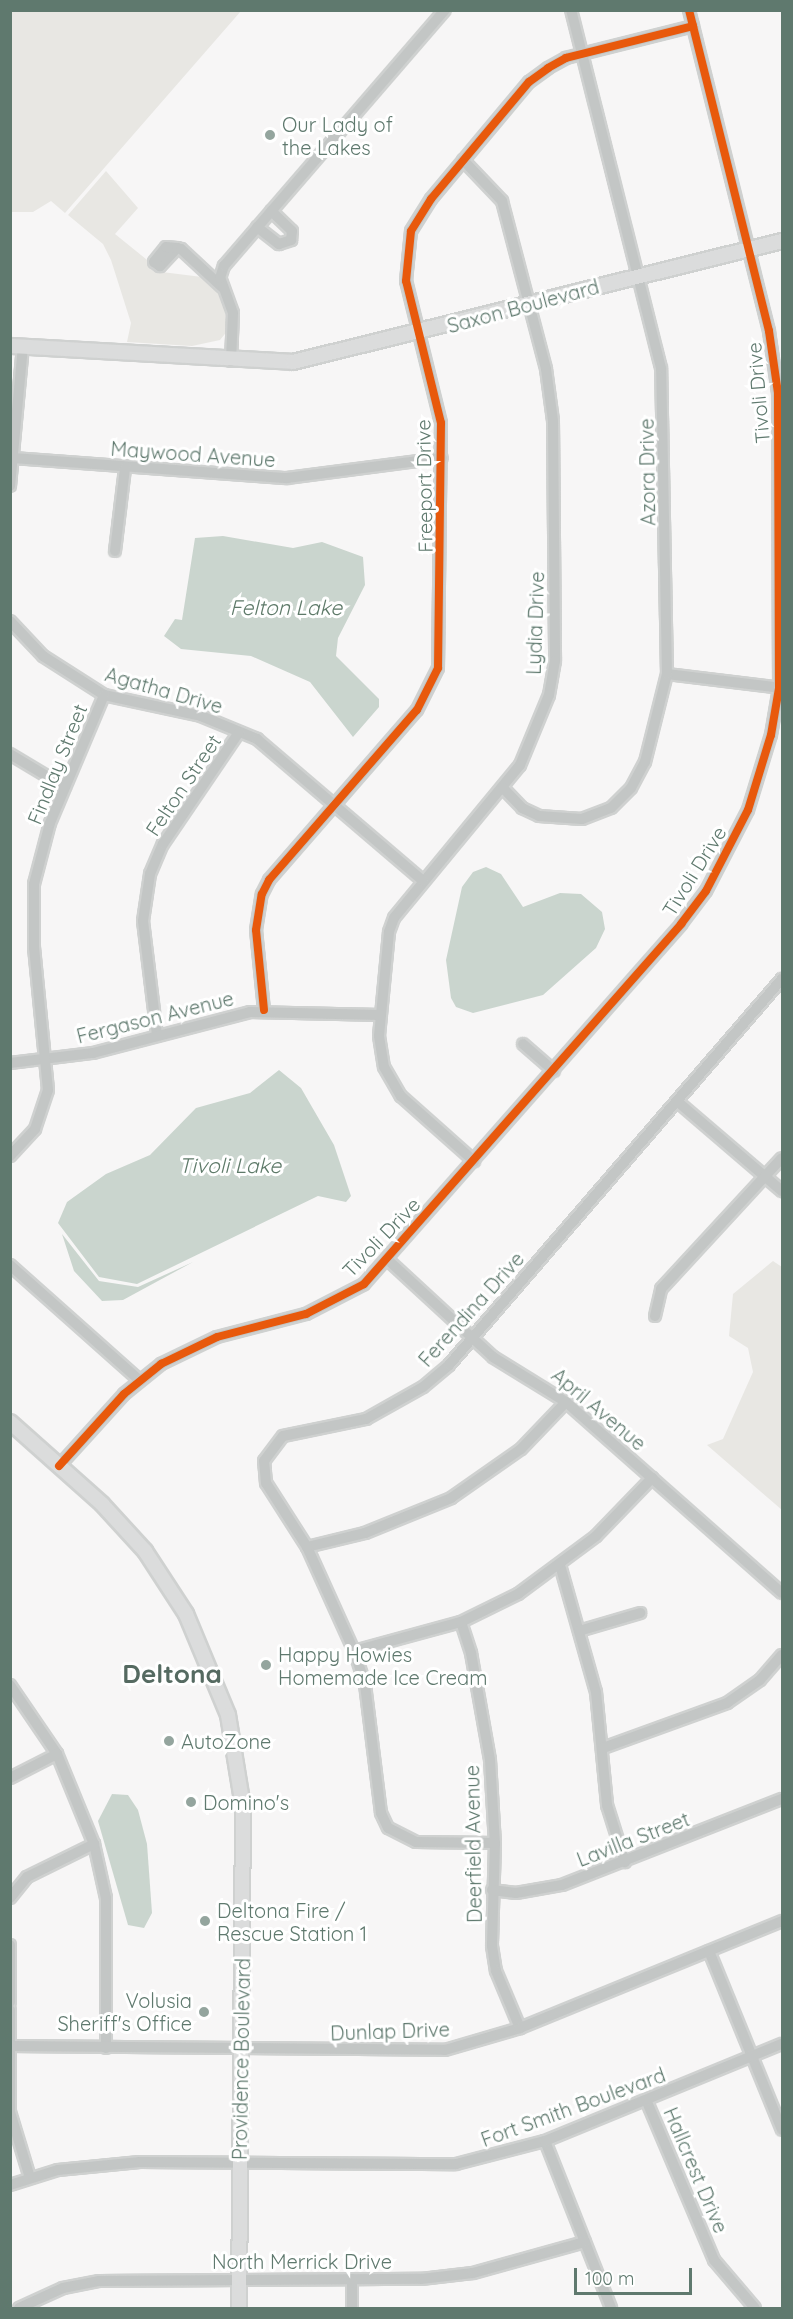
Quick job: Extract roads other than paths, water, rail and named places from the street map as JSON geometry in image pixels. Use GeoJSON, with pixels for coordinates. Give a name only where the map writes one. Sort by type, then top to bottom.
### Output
{"type":"FeatureCollection","features":[{"type":"Feature","properties":{"kind":"main road","name":"Saxon Boulevard"},"geometry":{"type":"LineString","coordinates":[[17,347],[231,361],[294,362],[420,334],[637,275],[783,241]]}},
{"type":"Feature","properties":{"kind":"main road","name":"Providence Boulevard"},"geometry":{"type":"LineString","coordinates":[[10,1422],[132,1535],[166,1580],[212,1667],[228,1715],[243,1807],[244,2051],[240,2164],[239,2308]]}},
{"type":"Feature","properties":{"kind":"street"},"geometry":{"type":"LineString","coordinates":[[231,361],[233,313],[222,288],[220,273],[445,10]]}},
{"type":"Feature","properties":{"kind":"street","name":"Azora Drive"},"geometry":{"type":"LineString","coordinates":[[503,788],[522,808],[539,816],[582,819],[611,808],[631,788],[645,762],[667,674],[664,417],[661,368],[571,10]]}},
{"type":"Feature","properties":{"kind":"street","name":"Tivoli Drive"},"geometry":{"type":"LineString","coordinates":[[59,1466],[139,1380],[188,1349],[217,1337],[336,1301],[388,1260],[554,1071],[706,891],[748,810],[771,735],[781,688],[779,358],[689,10]]}},
{"type":"Feature","properties":{"kind":"street","name":"Freeport Drive"},"geometry":{"type":"LineString","coordinates":[[264,1010],[256,930],[262,894],[417,711],[438,668],[441,458],[437,393],[406,281],[411,231],[463,160],[529,82],[566,58],[582,56],[693,26]]}},
{"type":"Feature","properties":{"kind":"street","name":"Lydia Drive"},"geometry":{"type":"LineString","coordinates":[[463,160],[502,201],[546,369],[553,421],[555,662],[534,738],[503,788],[422,880],[389,932],[380,1049],[389,1078],[401,1096],[474,1161]]}},
{"type":"Feature","properties":{"kind":"street"},"geometry":{"type":"LineString","coordinates":[[257,227],[279,244],[291,240],[292,231],[271,211]]}},
{"type":"Feature","properties":{"kind":"street"},"geometry":{"type":"LineString","coordinates":[[177,248],[222,288]]}},
{"type":"Feature","properties":{"kind":"street"},"geometry":{"type":"LineString","coordinates":[[10,486],[17,347]]}},
{"type":"Feature","properties":{"kind":"street","name":"Maywood Avenue"},"geometry":{"type":"LineString","coordinates":[[13,458],[125,468],[287,478],[400,460],[441,458]]}},
{"type":"Feature","properties":{"kind":"street"},"geometry":{"type":"LineString","coordinates":[[115,550],[125,468]]}},
{"type":"Feature","properties":{"kind":"street","name":"Agatha Drive"},"geometry":{"type":"LineString","coordinates":[[10,621],[44,656],[104,695],[201,716],[239,732],[275,753],[422,880]]}},
{"type":"Feature","properties":{"kind":"street"},"geometry":{"type":"LineString","coordinates":[[667,674],[781,688]]}},
{"type":"Feature","properties":{"kind":"street","name":"Findlay Street"},"geometry":{"type":"LineString","coordinates":[[10,1156],[44,1112],[48,1090],[34,948],[34,884],[65,787],[104,695]]}},
{"type":"Feature","properties":{"kind":"street","name":"Felton Street"},"geometry":{"type":"LineString","coordinates":[[157,1035],[143,921],[150,874],[162,844],[239,732]]}},
{"type":"Feature","properties":{"kind":"street"},"geometry":{"type":"LineString","coordinates":[[10,754],[65,787]]}},
{"type":"Feature","properties":{"kind":"street","name":"Ferendina Drive"},"geometry":{"type":"LineString","coordinates":[[495,1843],[416,1842],[388,1828],[381,1813],[365,1684],[354,1651],[307,1546],[263,1473],[274,1442],[294,1432],[333,1428],[391,1408],[423,1387],[472,1338],[783,979]]}},
{"type":"Feature","properties":{"kind":"street","name":"Fergason Avenue"},"geometry":{"type":"LineString","coordinates":[[10,1063],[93,1053],[157,1035],[264,1010],[381,1015]]}},
{"type":"Feature","properties":{"kind":"street"},"geometry":{"type":"LineString","coordinates":[[523,1044],[554,1071]]}},
{"type":"Feature","properties":{"kind":"street"},"geometry":{"type":"LineString","coordinates":[[678,1102],[783,1191]]}},
{"type":"Feature","properties":{"kind":"street"},"geometry":{"type":"LineString","coordinates":[[655,1316],[661,1289],[764,1175],[783,1158]]}},
{"type":"Feature","properties":{"kind":"street","name":"April Avenue"},"geometry":{"type":"LineString","coordinates":[[388,1260],[472,1338],[566,1402],[783,1593]]}},
{"type":"Feature","properties":{"kind":"street"},"geometry":{"type":"LineString","coordinates":[[10,1265],[139,1380]]}},
{"type":"Feature","properties":{"kind":"street"},"geometry":{"type":"LineString","coordinates":[[307,1546],[365,1533],[451,1498],[521,1449],[566,1402]]}},
{"type":"Feature","properties":{"kind":"street"},"geometry":{"type":"LineString","coordinates":[[354,1651],[461,1622],[518,1594],[560,1565],[652,1478]]}},
{"type":"Feature","properties":{"kind":"street"},"geometry":{"type":"LineString","coordinates":[[560,1565],[596,1692],[607,1805],[625,1862]]}},
{"type":"Feature","properties":{"kind":"street"},"geometry":{"type":"LineString","coordinates":[[579,1631],[640,1613]]}},
{"type":"Feature","properties":{"kind":"street","name":"Deerfield Avenue"},"geometry":{"type":"LineString","coordinates":[[461,1622],[485,1724],[495,1843],[492,1890],[496,1971],[520,2028]]}},
{"type":"Feature","properties":{"kind":"street"},"geometry":{"type":"LineString","coordinates":[[603,1748],[727,1703],[760,1680],[783,1655]]}},
{"type":"Feature","properties":{"kind":"street"},"geometry":{"type":"LineString","coordinates":[[10,1685],[57,1754],[94,1844],[106,1898],[106,2048]]}},
{"type":"Feature","properties":{"kind":"street"},"geometry":{"type":"LineString","coordinates":[[10,1778],[57,1754]]}},
{"type":"Feature","properties":{"kind":"street","name":"Lavilla Street"},"geometry":{"type":"LineString","coordinates":[[492,1890],[543,1891],[625,1862],[783,1799]]}},
{"type":"Feature","properties":{"kind":"street"},"geometry":{"type":"LineString","coordinates":[[10,1898],[27,1877],[94,1844]]}},
{"type":"Feature","properties":{"kind":"street","name":"Dunlap Drive"},"geometry":{"type":"LineString","coordinates":[[11,2046],[244,2051],[445,2050],[520,2028],[783,1921]]}},
{"type":"Feature","properties":{"kind":"street"},"geometry":{"type":"LineString","coordinates":[[10,1946],[10,2002]]}},
{"type":"Feature","properties":{"kind":"street"},"geometry":{"type":"LineString","coordinates":[[709,1951],[783,2130]]}},
{"type":"Feature","properties":{"kind":"street"},"geometry":{"type":"LineString","coordinates":[[10,2010],[10,2111],[30,2178]]}},
{"type":"Feature","properties":{"kind":"street","name":"Fort Smith Boulevard"},"geometry":{"type":"LineString","coordinates":[[10,2185],[58,2170],[140,2162],[438,2166],[498,2156],[545,2141],[647,2102],[783,2044]]}},
{"type":"Feature","properties":{"kind":"street","name":"Hallcrest Drive"},"geometry":{"type":"LineString","coordinates":[[647,2102],[714,2260],[755,2308]]}},
{"type":"Feature","properties":{"kind":"street"},"geometry":{"type":"LineString","coordinates":[[545,2141],[610,2308]]}},
{"type":"Feature","properties":{"kind":"street","name":"North Merrick Drive"},"geometry":{"type":"LineString","coordinates":[[19,2308],[63,2288],[99,2281],[240,2278],[352,2279],[473,2273],[585,2242]]}},
{"type":"Feature","properties":{"kind":"street"},"geometry":{"type":"LineString","coordinates":[[352,2279],[352,2308]]}},
{"type":"Feature","properties":{"kind":"water","name":"Felton Lake"},"geometry":{"type":"Polygon","coordinates":[[[223,536],[293,548],[322,542],[363,557],[365,585],[338,638],[336,656],[379,699],[379,707],[353,737],[310,682],[251,656],[181,649],[164,636],[175,619],[182,620],[195,538],[223,536]]]}},
{"type":"Feature","properties":{"kind":"water"},"geometry":{"type":"Polygon","coordinates":[[[486,867],[501,874],[523,907],[560,893],[581,894],[602,912],[605,929],[596,948],[543,995],[473,1013],[456,1007],[451,998],[446,960],[462,887],[473,872],[486,867]]]}},
{"type":"Feature","properties":{"kind":"water","name":"Tivoli Lake"},"geometry":{"type":"Polygon","coordinates":[[[279,1070],[301,1088],[334,1145],[351,1196],[346,1202],[318,1196],[137,1284],[99,1277],[58,1223],[67,1202],[106,1174],[150,1155],[196,1108],[250,1093],[279,1070]]]}},
{"type":"Feature","properties":{"kind":"water"},"geometry":{"type":"Polygon","coordinates":[[[62,1234],[99,1281],[138,1287],[193,1262],[123,1300],[102,1301],[74,1271],[62,1234]]]}},
{"type":"Feature","properties":{"kind":"water"},"geometry":{"type":"Polygon","coordinates":[[[112,1794],[128,1795],[138,1810],[147,1844],[152,1913],[144,1928],[128,1925],[98,1821],[112,1794]]]}},
{"type":"Feature","properties":{"kind":"place","name":"Our Lady of the Lakes"},"geometry":{"type":"Point","coordinates":[270,135]}},
{"type":"Feature","properties":{"kind":"place","name":"Happy Howies Homemade Ice Cream"},"geometry":{"type":"Point","coordinates":[266,1665]}},
{"type":"Feature","properties":{"kind":"place","name":"AutoZone"},"geometry":{"type":"Point","coordinates":[169,1741]}},
{"type":"Feature","properties":{"kind":"place","name":"Domino's"},"geometry":{"type":"Point","coordinates":[191,1802]}},
{"type":"Feature","properties":{"kind":"place","name":"Deltona Fire / Rescue Station 1"},"geometry":{"type":"Point","coordinates":[205,1921]}},
{"type":"Feature","properties":{"kind":"place","name":"Volusia Sheriff's Office"},"geometry":{"type":"Point","coordinates":[204,2012]}},
{"type":"Feature","properties":{"kind":"district","name":"Deltona"},"geometry":{"type":"Point","coordinates":[172,1674]}}]}
